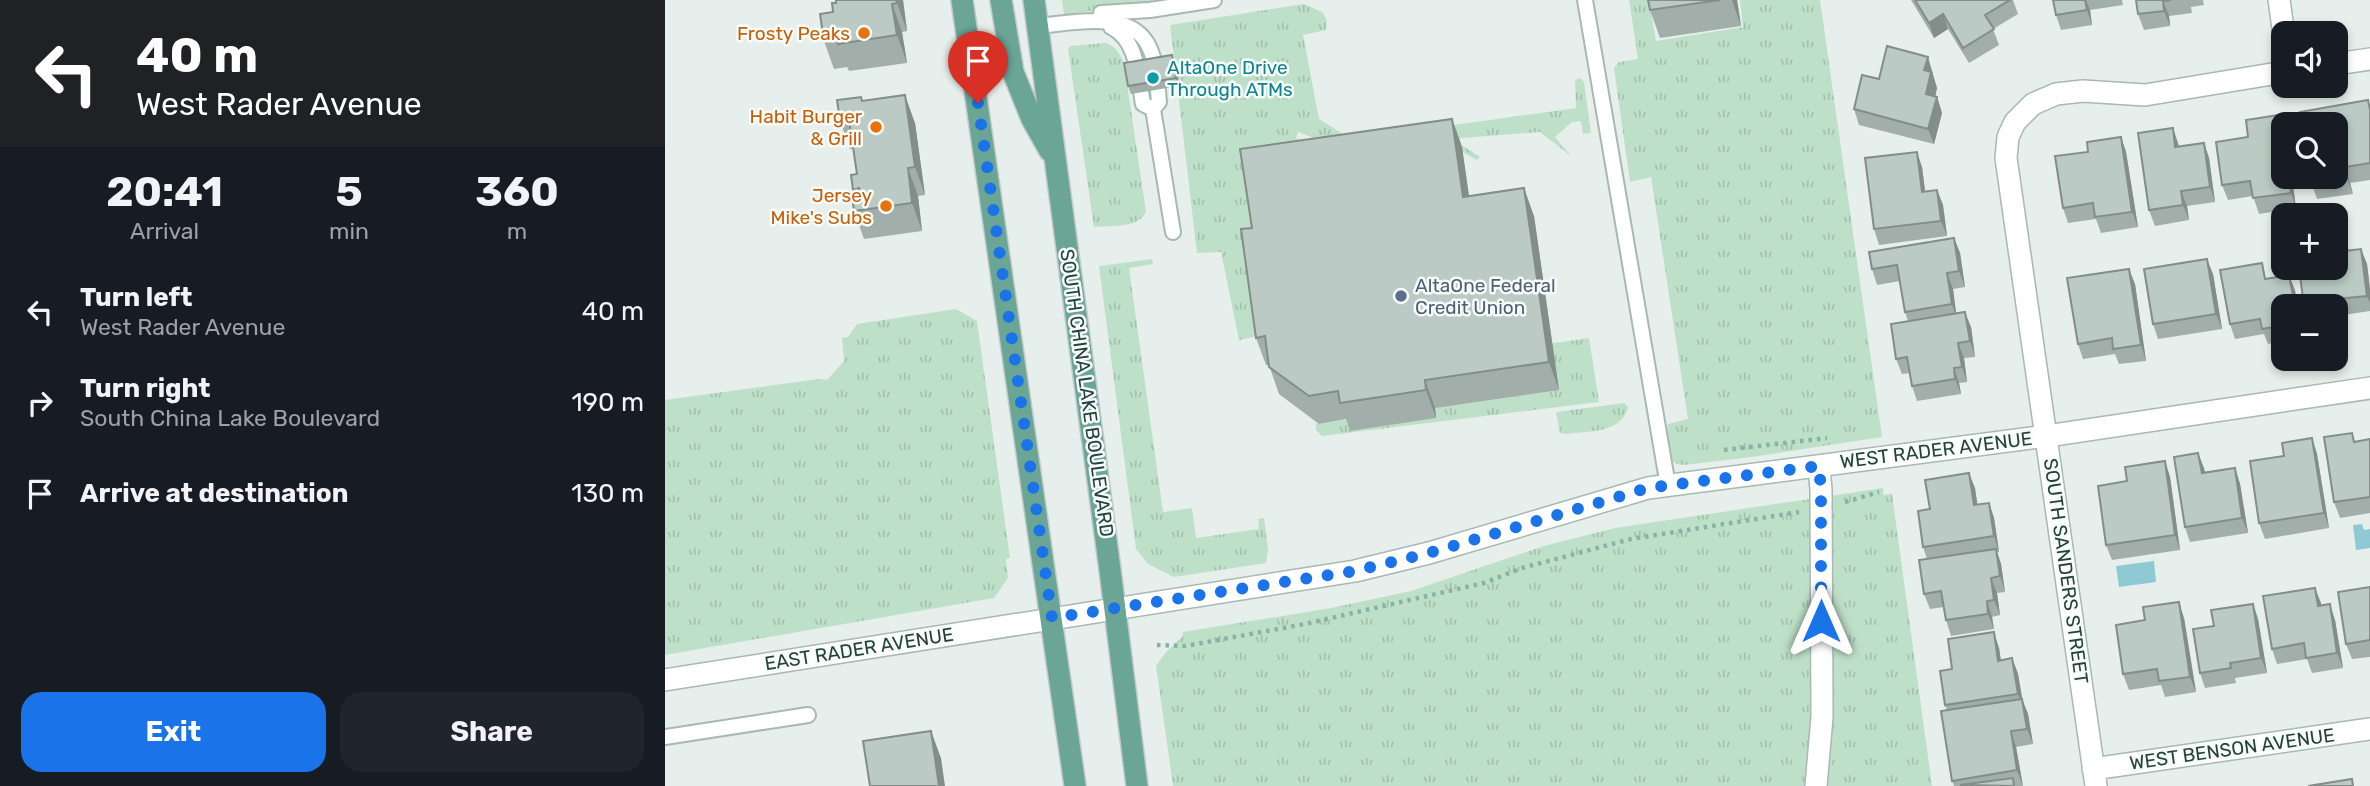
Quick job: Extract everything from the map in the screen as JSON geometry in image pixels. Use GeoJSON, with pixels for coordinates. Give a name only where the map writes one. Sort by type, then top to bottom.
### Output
{"type":"FeatureCollection","features":[{"type":"Feature","properties":{"kind":"main road"},"geometry":{"type":"LineString","coordinates":[[962,0],[1075,786]]}},
{"type":"Feature","properties":{"kind":"main road"},"geometry":{"type":"LineString","coordinates":[[1001,0],[1013,72],[1032,119],[1057,162]]}},
{"type":"Feature","properties":{"kind":"main road","name":"SOUTH CHINA LAKE BOULEVARD"},"geometry":{"type":"LineString","coordinates":[[1035,13],[1057,162],[1137,786]]}},
{"type":"Feature","properties":{"kind":"street"},"geometry":{"type":"LineString","coordinates":[[2279,0],[2282,21]]}},
{"type":"Feature","properties":{"kind":"street"},"geometry":{"type":"LineString","coordinates":[[2348,62],[2370,59]]}},
{"type":"Feature","properties":{"kind":"street","name":"SOUTH SANDERS STREET"},"geometry":{"type":"LineString","coordinates":[[2095,777],[2006,158],[2008,137],[2015,122],[2033,104],[2056,93],[2083,91],[2145,94],[2271,74]]}},
{"type":"Feature","properties":{"kind":"street","name":"WEST RADER AVENUE"},"geometry":{"type":"LineString","coordinates":[[1052,618],[1355,571],[1429,553],[1648,488],[2047,436],[2370,388]]}},
{"type":"Feature","properties":{"kind":"street"},"geometry":{"type":"LineString","coordinates":[[1816,786],[1822,717],[1819,466]]}},
{"type":"Feature","properties":{"kind":"street","name":"EAST RADER AVENUE"},"geometry":{"type":"LineString","coordinates":[[665,680],[1052,618]]}},
{"type":"Feature","properties":{"kind":"street","name":"WEST BENSON AVENUE"},"geometry":{"type":"LineString","coordinates":[[2095,777],[2370,729]]}},
{"type":"Feature","properties":{"kind":"lane"},"geometry":{"type":"LineString","coordinates":[[1035,13],[1066,16],[1150,10],[1214,0]]}},
{"type":"Feature","properties":{"kind":"lane"},"geometry":{"type":"LineString","coordinates":[[1585,0],[1668,485]]}},
{"type":"Feature","properties":{"kind":"lane"},"geometry":{"type":"LineString","coordinates":[[1035,13],[1114,22],[1132,30],[1146,41],[1155,67],[1159,103],[1153,109],[1173,232]]}},
{"type":"Feature","properties":{"kind":"lane"},"geometry":{"type":"LineString","coordinates":[[665,737],[808,715]]}},
{"type":"Feature","properties":{"kind":"path"},"geometry":{"type":"LineString","coordinates":[[1724,450],[1833,437]]}},
{"type":"Feature","properties":{"kind":"path"},"geometry":{"type":"LineString","coordinates":[[1841,503],[1879,492]]}},
{"type":"Feature","properties":{"kind":"path"},"geometry":{"type":"LineString","coordinates":[[1157,645],[1185,646],[1305,624],[1484,583],[1522,568],[1632,539],[1803,511]]}},
{"type":"Feature","properties":{"kind":"green space"},"geometry":{"type":"Polygon","coordinates":[[[1062,0],[1169,0],[1064,15],[1062,0]]]}},
{"type":"Feature","properties":{"kind":"green space"},"geometry":{"type":"Polygon","coordinates":[[[1629,0],[1649,0],[1656,41],[1743,27],[1740,0],[1820,0],[1882,437],[1683,465],[1672,460],[1667,442],[1668,424],[1688,419],[1651,177],[1630,182],[1614,68],[1619,62],[1638,59],[1629,0]]]}},
{"type":"Feature","properties":{"kind":"green space"},"geometry":{"type":"Polygon","coordinates":[[[1304,4],[1322,12],[1327,20],[1326,30],[1303,35],[1319,119],[1351,139],[1576,108],[1575,80],[1580,78],[1584,82],[1591,133],[1583,134],[1581,121],[1572,122],[1555,137],[1572,157],[1540,132],[1463,138],[1352,153],[1298,132],[1296,138],[1353,160],[1463,146],[1480,157],[1477,160],[1459,150],[1262,335],[1239,340],[1221,252],[1197,253],[1170,25],[1304,4]]]}},
{"type":"Feature","properties":{"kind":"green space"},"geometry":{"type":"Polygon","coordinates":[[[1105,43],[1115,48],[1124,63],[1146,212],[1130,224],[1094,227],[1068,49],[1071,46],[1105,43]]]}},
{"type":"Feature","properties":{"kind":"green space"},"geometry":{"type":"Polygon","coordinates":[[[1152,259],[1153,264],[1129,268],[1163,512],[1192,508],[1196,538],[1259,529],[1258,519],[1264,518],[1268,549],[1266,563],[1174,577],[1148,564],[1136,549],[1099,266],[1152,259]]]}},
{"type":"Feature","properties":{"kind":"green space"},"geometry":{"type":"Polygon","coordinates":[[[956,309],[977,321],[1010,558],[1006,559],[1008,578],[994,598],[665,655],[665,400],[827,380],[844,361],[842,338],[848,337],[857,324],[956,309]]]}},
{"type":"Feature","properties":{"kind":"green space"},"geometry":{"type":"Polygon","coordinates":[[[1589,338],[1599,402],[1322,436],[1316,430],[1316,423],[1431,404],[1548,344],[1589,338]]]}},
{"type":"Feature","properties":{"kind":"green space"},"geometry":{"type":"Polygon","coordinates":[[[1624,403],[1628,407],[1624,416],[1611,427],[1560,433],[1556,412],[1624,403]]]}},
{"type":"Feature","properties":{"kind":"green space"},"geometry":{"type":"Polygon","coordinates":[[[1883,488],[1883,495],[1892,494],[1932,786],[1173,786],[1156,666],[1182,637],[1183,632],[1331,608],[1411,591],[1544,546],[1615,528],[1883,488]]]}},
{"type":"Feature","properties":{"kind":"water"},"geometry":{"type":"Polygon","coordinates":[[[2362,524],[2364,530],[2370,529],[2370,548],[2356,550],[2353,525],[2362,524]]]}},
{"type":"Feature","properties":{"kind":"water"},"geometry":{"type":"Polygon","coordinates":[[[2154,561],[2156,582],[2119,587],[2116,566],[2154,561]]]}},
{"type":"Feature","properties":{"kind":"building"},"geometry":{"type":"Polygon","coordinates":[[[836,0],[897,0],[897,3],[892,4],[897,35],[838,44],[838,39],[824,41],[820,14],[833,12],[832,3],[836,3],[836,0]]]}},
{"type":"Feature","properties":{"kind":"building"},"geometry":{"type":"Polygon","coordinates":[[[1648,0],[1720,0],[1650,10],[1648,0]]]}},
{"type":"Feature","properties":{"kind":"building"},"geometry":{"type":"Polygon","coordinates":[[[1915,0],[2010,0],[1985,15],[1994,29],[1963,48],[1943,14],[1929,23],[1915,0]]]}},
{"type":"Feature","properties":{"kind":"building"},"geometry":{"type":"Polygon","coordinates":[[[2053,0],[2085,0],[2087,10],[2056,15],[2053,0]]]}},
{"type":"Feature","properties":{"kind":"building"},"geometry":{"type":"Polygon","coordinates":[[[2136,0],[2171,0],[2163,1],[2164,11],[2138,14],[2136,0]]]}},
{"type":"Feature","properties":{"kind":"building"},"geometry":{"type":"Polygon","coordinates":[[[1887,46],[1928,57],[1924,70],[1931,72],[1926,94],[1937,97],[1928,129],[1854,109],[1862,75],[1879,79],[1887,46]]]}},
{"type":"Feature","properties":{"kind":"building","name":"AltaOne Drive Through ATMs"},"geometry":{"type":"Polygon","coordinates":[[[1172,55],[1176,78],[1128,86],[1124,63],[1172,55]]]}},
{"type":"Feature","properties":{"kind":"building"},"geometry":{"type":"Polygon","coordinates":[[[905,95],[915,167],[908,168],[912,203],[854,211],[852,196],[860,195],[859,188],[853,190],[851,175],[857,174],[849,120],[840,121],[837,100],[861,97],[862,101],[905,95]]]}},
{"type":"Feature","properties":{"kind":"building"},"geometry":{"type":"Polygon","coordinates":[[[2368,100],[2370,163],[2348,167],[2348,112],[2300,112],[2368,100]]]}},
{"type":"Feature","properties":{"kind":"building"},"geometry":{"type":"Polygon","coordinates":[[[2271,116],[2271,189],[2290,189],[2291,193],[2253,198],[2250,181],[2222,185],[2216,142],[2248,137],[2246,120],[2271,116]]]}},
{"type":"Feature","properties":{"kind":"building","name":"AltaOne Federal Credit Union"},"geometry":{"type":"Polygon","coordinates":[[[1452,119],[1463,197],[1524,188],[1549,362],[1425,380],[1426,390],[1340,403],[1338,391],[1309,396],[1269,367],[1265,336],[1256,338],[1241,229],[1252,228],[1240,149],[1452,119]]]}},
{"type":"Feature","properties":{"kind":"building"},"geometry":{"type":"Polygon","coordinates":[[[2173,128],[2175,147],[2204,143],[2210,187],[2181,191],[2183,205],[2149,210],[2138,133],[2173,128]]]}},
{"type":"Feature","properties":{"kind":"building"},"geometry":{"type":"Polygon","coordinates":[[[2121,137],[2132,212],[2095,217],[2093,203],[2063,208],[2055,156],[2088,152],[2087,142],[2121,137]]]}},
{"type":"Feature","properties":{"kind":"building"},"geometry":{"type":"Polygon","coordinates":[[[1917,152],[1922,192],[1937,190],[1941,221],[1874,229],[1865,158],[1917,152]]]}},
{"type":"Feature","properties":{"kind":"building"},"geometry":{"type":"Polygon","coordinates":[[[1954,238],[1959,271],[1947,273],[1952,304],[1905,312],[1897,265],[1872,269],[1869,252],[1954,238]]]}},
{"type":"Feature","properties":{"kind":"building"},"geometry":{"type":"Polygon","coordinates":[[[2361,249],[2367,296],[2348,298],[2348,294],[2302,294],[2301,280],[2348,280],[2348,251],[2361,249]]]}},
{"type":"Feature","properties":{"kind":"building"},"geometry":{"type":"Polygon","coordinates":[[[2207,259],[2216,314],[2153,324],[2144,269],[2207,259]]]}},
{"type":"Feature","properties":{"kind":"building"},"geometry":{"type":"Polygon","coordinates":[[[2262,263],[2265,279],[2290,280],[2293,294],[2271,294],[2271,327],[2262,329],[2260,319],[2230,324],[2220,270],[2262,263]]]}},
{"type":"Feature","properties":{"kind":"building"},"geometry":{"type":"Polygon","coordinates":[[[2129,269],[2141,345],[2113,349],[2112,338],[2078,344],[2067,278],[2129,269]]]}},
{"type":"Feature","properties":{"kind":"building"},"geometry":{"type":"Polygon","coordinates":[[[1965,312],[1970,341],[1958,343],[1962,367],[1954,368],[1955,379],[1912,386],[1907,357],[1896,359],[1891,324],[1965,312]]]}},
{"type":"Feature","properties":{"kind":"building"},"geometry":{"type":"Polygon","coordinates":[[[2352,433],[2354,442],[2370,439],[2370,497],[2334,502],[2324,437],[2352,433]]]}},
{"type":"Feature","properties":{"kind":"building"},"geometry":{"type":"Polygon","coordinates":[[[2312,438],[2324,513],[2259,523],[2250,461],[2284,456],[2282,443],[2312,438]]]}},
{"type":"Feature","properties":{"kind":"building"},"geometry":{"type":"Polygon","coordinates":[[[2198,453],[2202,473],[2235,468],[2242,518],[2185,527],[2174,457],[2198,453]]]}},
{"type":"Feature","properties":{"kind":"building"},"geometry":{"type":"Polygon","coordinates":[[[2165,461],[2175,535],[2106,545],[2098,486],[2127,481],[2125,467],[2165,461]]]}},
{"type":"Feature","properties":{"kind":"building"},"geometry":{"type":"Polygon","coordinates":[[[1969,473],[1974,505],[1989,503],[1994,536],[1923,547],[1918,511],[1930,509],[1925,480],[1969,473]]]}},
{"type":"Feature","properties":{"kind":"building"},"geometry":{"type":"Polygon","coordinates":[[[1996,549],[2000,576],[1991,578],[1994,600],[1987,601],[1988,614],[1946,620],[1941,591],[1924,594],[1919,560],[1996,549]]]}},
{"type":"Feature","properties":{"kind":"building"},"geometry":{"type":"Polygon","coordinates":[[[2370,587],[2370,640],[2346,644],[2338,592],[2370,587]]]}},
{"type":"Feature","properties":{"kind":"building"},"geometry":{"type":"Polygon","coordinates":[[[2315,588],[2318,606],[2330,604],[2337,653],[2306,658],[2304,643],[2272,649],[2263,596],[2315,588]]]}},
{"type":"Feature","properties":{"kind":"building"},"geometry":{"type":"Polygon","coordinates":[[[2179,602],[2190,677],[2159,681],[2157,669],[2123,674],[2116,625],[2145,620],[2143,607],[2179,602]]]}},
{"type":"Feature","properties":{"kind":"building"},"geometry":{"type":"Polygon","coordinates":[[[2253,604],[2261,658],[2230,663],[2231,668],[2200,673],[2193,629],[2214,626],[2211,610],[2253,604]]]}},
{"type":"Feature","properties":{"kind":"building"},"geometry":{"type":"Polygon","coordinates":[[[1994,632],[1998,661],[2012,658],[2018,694],[1945,705],[1940,671],[1952,669],[1948,639],[1994,632]]]}},
{"type":"Feature","properties":{"kind":"building"},"geometry":{"type":"Polygon","coordinates":[[[2022,699],[2027,729],[2011,731],[2017,770],[1952,781],[1941,711],[2022,699]]]}},
{"type":"Feature","properties":{"kind":"building"},"geometry":{"type":"Polygon","coordinates":[[[931,731],[939,786],[870,786],[863,741],[931,731]]]}},
{"type":"Feature","properties":{"kind":"building"},"geometry":{"type":"Polygon","coordinates":[[[2013,778],[2014,786],[1960,785],[2013,778]]]}},
{"type":"Feature","properties":{"kind":"building"},"geometry":{"type":"Polygon","coordinates":[[[2352,779],[2353,786],[2308,786],[2352,779]]]}},
{"type":"Feature","properties":{"kind":"place","name":"Frosty Peaks"},"geometry":{"type":"Point","coordinates":[864,33]}},
{"type":"Feature","properties":{"kind":"place","name":"AltaOne Drive Through ATMs"},"geometry":{"type":"Point","coordinates":[1153,78]}},
{"type":"Feature","properties":{"kind":"place","name":"Habit Burger & Grill"},"geometry":{"type":"Point","coordinates":[876,127]}},
{"type":"Feature","properties":{"kind":"place","name":"Jersey Mike's Subs"},"geometry":{"type":"Point","coordinates":[886,206]}},
{"type":"Feature","properties":{"kind":"place","name":"AltaOne Federal Credit Union"},"geometry":{"type":"Point","coordinates":[1401,296]}},
{"type":"Feature","properties":{"kind":"route"},"geometry":{"type":"LineString","coordinates":[[978,103],[1052,618],[1355,571],[1429,553],[1648,488],[1819,466],[1821,621]]}}]}
